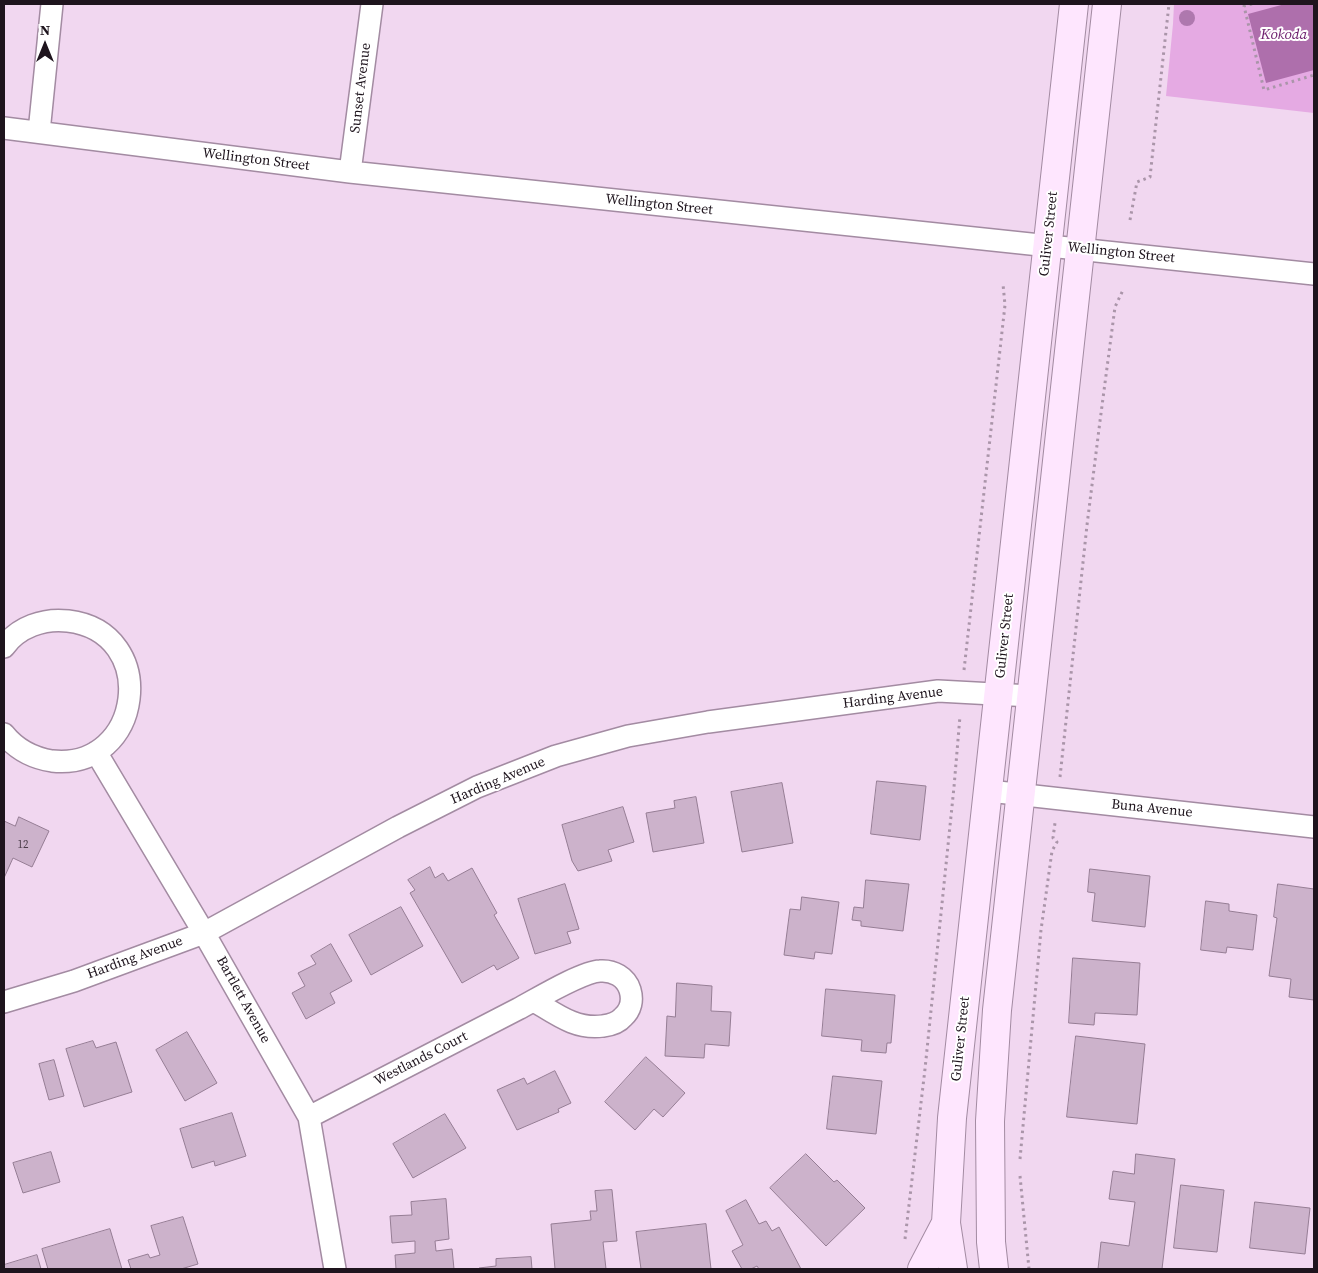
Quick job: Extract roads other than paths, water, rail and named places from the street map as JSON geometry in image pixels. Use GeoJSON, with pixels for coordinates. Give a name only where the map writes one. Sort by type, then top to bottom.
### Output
{"type":"FeatureCollection","features":[{"type":"Feature","properties":{"kind":"main road","name":"Guliver Street"},"geometry":{"type":"LineString","coordinates":[[953,1269],[946,1223],[952,1118],[1074,4]]}},
{"type":"Feature","properties":{"kind":"main road"},"geometry":{"type":"LineString","coordinates":[[994,1269],[991,1242],[990,1112],[997,1010],[1082,248],[1107,4]]}},
{"type":"Feature","properties":{"kind":"main road"},"geometry":{"type":"LineString","coordinates":[[922,1269],[946,1223]]}},
{"type":"Feature","properties":{"kind":"street"},"geometry":{"type":"LineString","coordinates":[[40,132],[52,4]]}},
{"type":"Feature","properties":{"kind":"street","name":"Sunset Avenue"},"geometry":{"type":"LineString","coordinates":[[350,172],[372,4]]}},
{"type":"Feature","properties":{"kind":"street","name":"Wellington Street"},"geometry":{"type":"LineString","coordinates":[[4,128],[350,172],[1314,274]]}},
{"type":"Feature","properties":{"kind":"street"},"geometry":{"type":"LineString","coordinates":[[4,647],[8,641],[23,630],[40,622],[58,620],[77,622],[94,629],[109,640],[121,654],[128,671],[131,690],[128,708],[122,725],[111,740],[96,752],[79,759],[60,762],[42,759],[25,752],[10,742],[4,734]]}},
{"type":"Feature","properties":{"kind":"street","name":"Harding Avenue"},"geometry":{"type":"LineString","coordinates":[[4,1002],[74,981],[204,932],[468,791],[556,756],[628,736],[708,722],[938,691],[1031,696]]}},
{"type":"Feature","properties":{"kind":"street","name":"Bartlett Avenue"},"geometry":{"type":"LineString","coordinates":[[96,752],[204,932],[309,1117],[335,1269]]}},
{"type":"Feature","properties":{"kind":"street","name":"Buna Avenue"},"geometry":{"type":"LineString","coordinates":[[989,792],[1314,827]]}},
{"type":"Feature","properties":{"kind":"street","name":"Westlands Court"},"geometry":{"type":"LineString","coordinates":[[309,1117],[534,1001]]}},
{"type":"Feature","properties":{"kind":"water","name":"Kokoda"},"geometry":{"type":"Polygon","coordinates":[[[1285,4],[1314,4],[1314,70],[1266,83],[1248,14],[1285,4]]]}}]}
